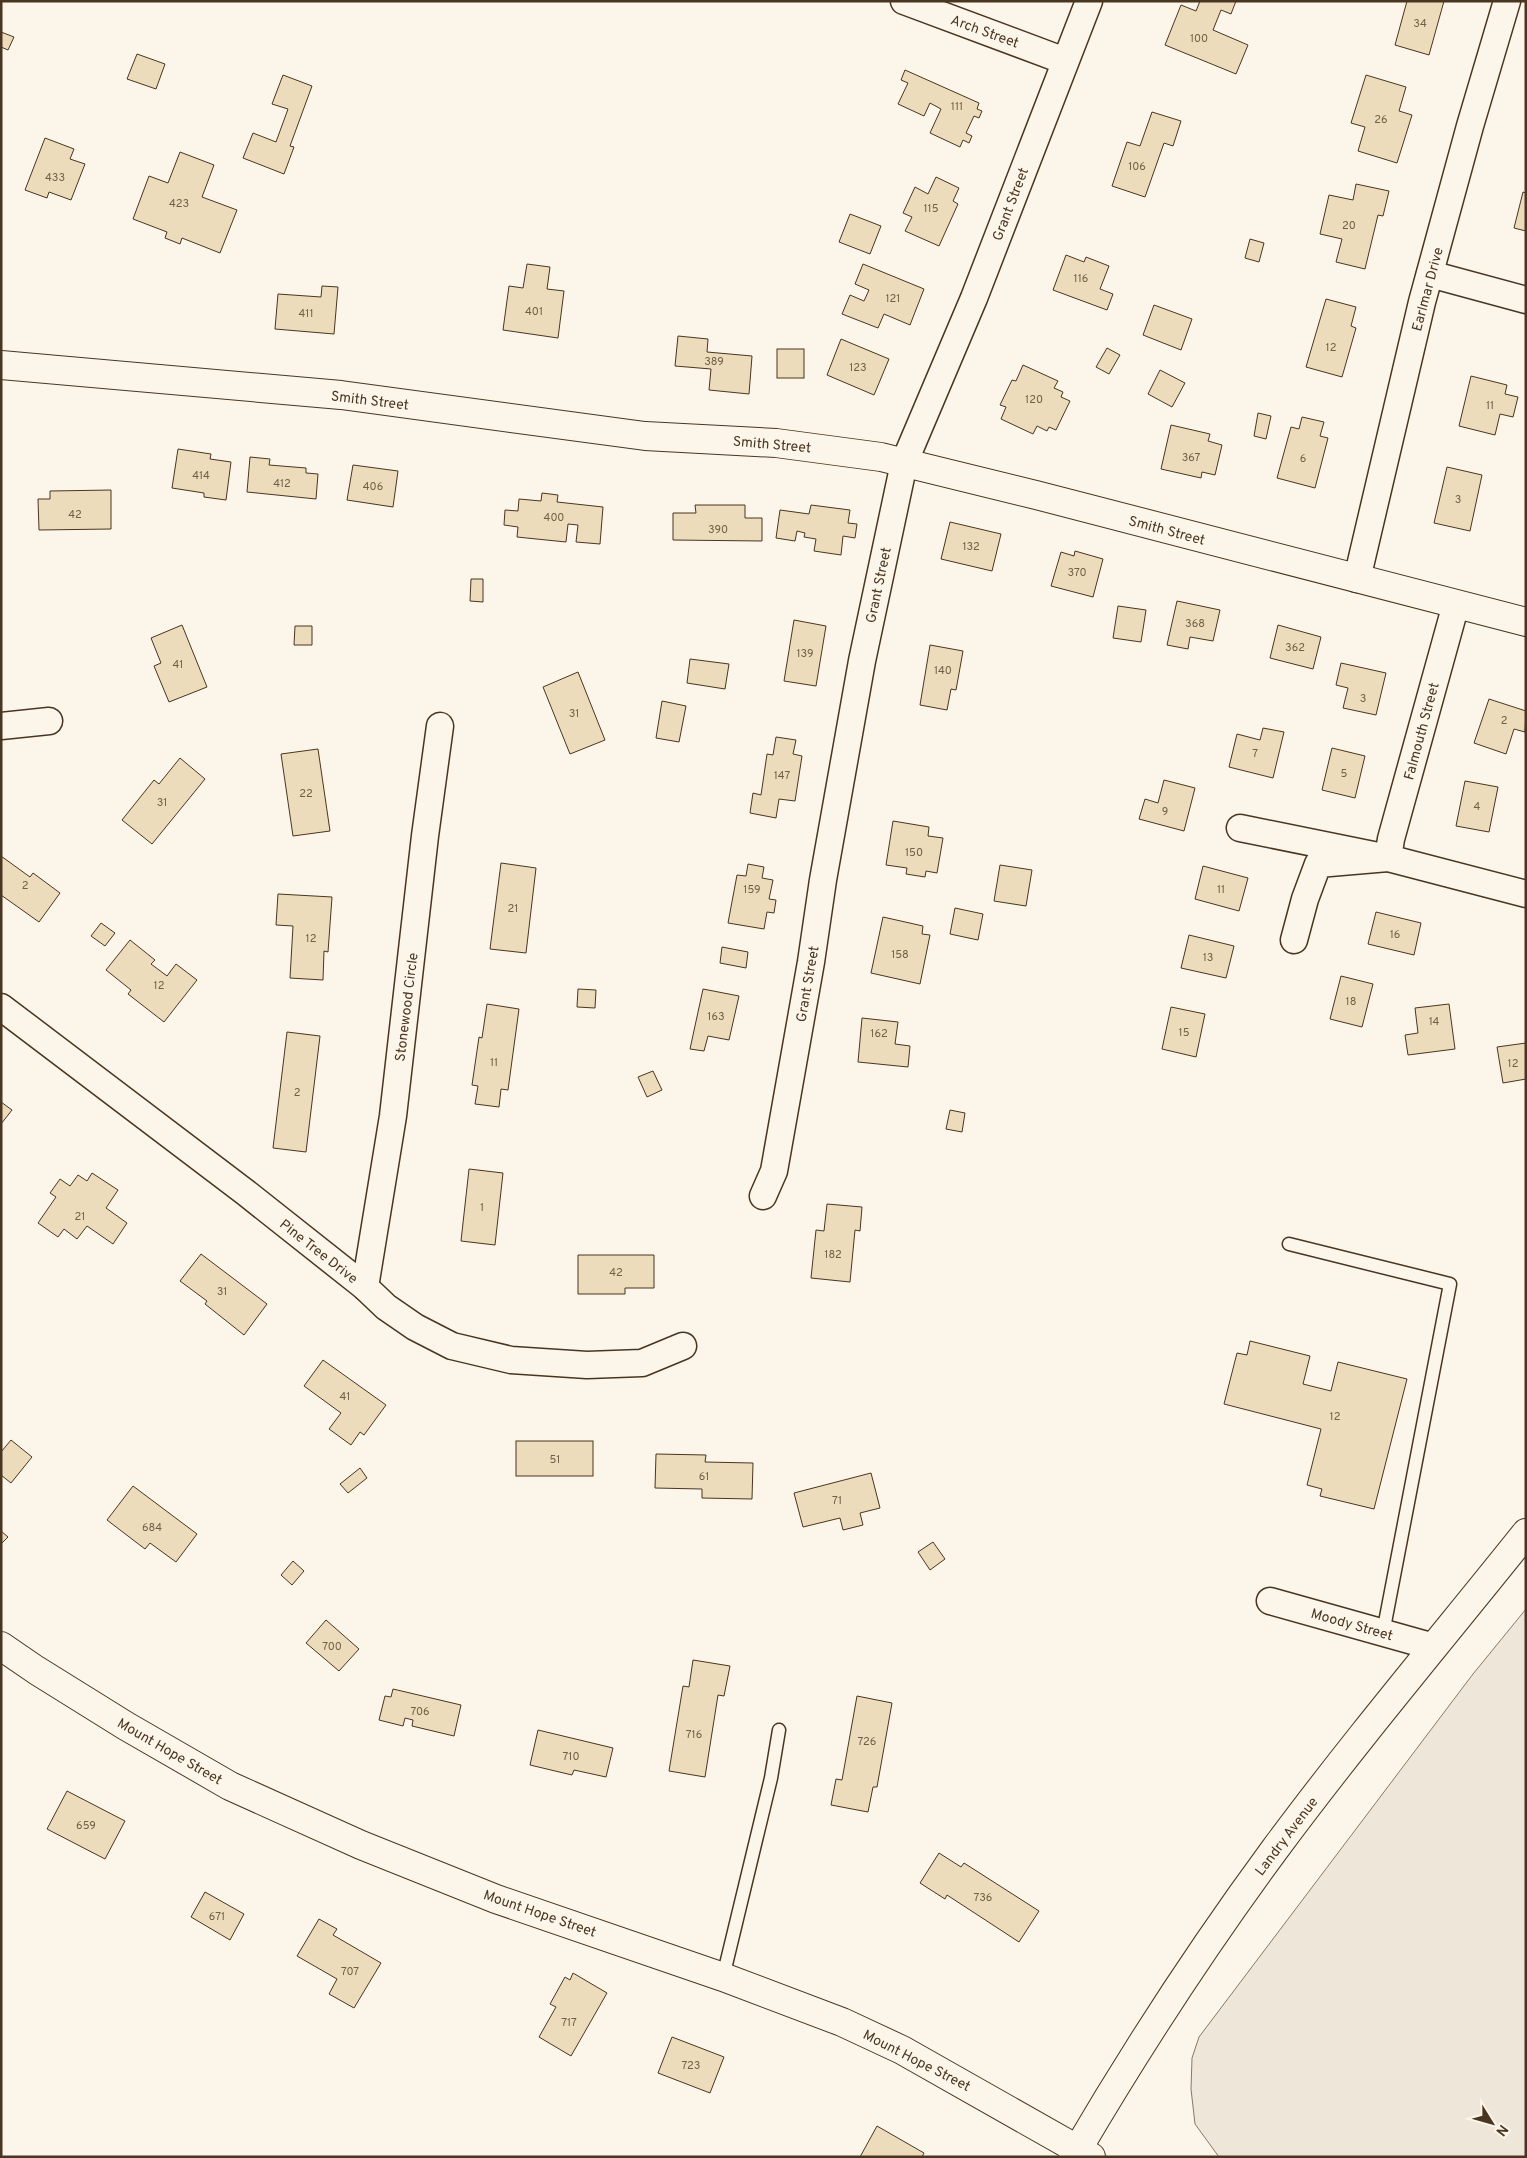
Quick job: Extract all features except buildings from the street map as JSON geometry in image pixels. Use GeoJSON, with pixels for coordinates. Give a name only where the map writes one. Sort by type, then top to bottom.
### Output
{"type":"FeatureCollection","features":[{"type":"Feature","properties":{"kind":"street","name":"Arch Street"},"geometry":{"type":"LineString","coordinates":[[904,1],[1065,61]]}},
{"type":"Feature","properties":{"kind":"street","name":"Grant Street"},"geometry":{"type":"LineString","coordinates":[[762,1196],[774,1171],[862,661],[904,463],[974,298],[1089,1]]}},
{"type":"Feature","properties":{"kind":"street","name":"Earlmar Drive"},"geometry":{"type":"LineString","coordinates":[[1357,579],[1430,274],[1470,126],[1507,1]]}},
{"type":"Feature","properties":{"kind":"street"},"geometry":{"type":"LineString","coordinates":[[1430,274],[1526,300]]}},
{"type":"Feature","properties":{"kind":"street","name":"Smith Street"},"geometry":{"type":"LineString","coordinates":[[1,365],[341,395],[644,436],[776,443],[881,458],[1036,495],[1526,622]]}},
{"type":"Feature","properties":{"kind":"street","name":"Falmouth Street"},"geometry":{"type":"LineString","coordinates":[[1388,858],[1391,839],[1456,604]]}},
{"type":"Feature","properties":{"kind":"street"},"geometry":{"type":"LineString","coordinates":[[1,726],[50,722]]}},
{"type":"Feature","properties":{"kind":"street","name":"Stonewood Circle"},"geometry":{"type":"LineString","coordinates":[[365,1288],[393,1116],[425,836],[440,726]]}},
{"type":"Feature","properties":{"kind":"street"},"geometry":{"type":"LineString","coordinates":[[1240,828],[1388,858],[1526,894]]}},
{"type":"Feature","properties":{"kind":"street"},"geometry":{"type":"LineString","coordinates":[[1294,940],[1305,899],[1318,864],[1388,858]]}},
{"type":"Feature","properties":{"kind":"street","name":"Pine Tree Drive"},"geometry":{"type":"LineString","coordinates":[[1,1007],[245,1192],[386,1307],[415,1327],[452,1346],[511,1360],[587,1365],[642,1363],[683,1346]]}},
{"type":"Feature","properties":{"kind":"street","name":"Landry Avenue"},"geometry":{"type":"LineString","coordinates":[[1080,2154],[1156,2022],[1214,1934],[1276,1848],[1526,1533]]}},
{"type":"Feature","properties":{"kind":"street","name":"Moody Street"},"geometry":{"type":"LineString","coordinates":[[1270,1601],[1434,1647]]}},
{"type":"Feature","properties":{"kind":"street","name":"Mount Hope Street"},"geometry":{"type":"LineString","coordinates":[[1,1646],[126,1726],[230,1786],[361,1845],[496,1899],[723,1977],[824,2015],[902,2050],[1080,2154]]}},
{"type":"Feature","properties":{"kind":"lane"},"geometry":{"type":"LineString","coordinates":[[1289,1244],[1450,1284],[1383,1633]]}},
{"type":"Feature","properties":{"kind":"lane"},"geometry":{"type":"LineString","coordinates":[[723,1977],[771,1778],[779,1730]]}},
{"type":"Feature","properties":{"kind":"shaded area"},"geometry":{"type":"Polygon","coordinates":[[[1526,1609],[1526,2157],[1219,2157],[1195,2124],[1191,2089],[1192,2058],[1199,2037],[1473,1674],[1526,1609]]]}}]}
